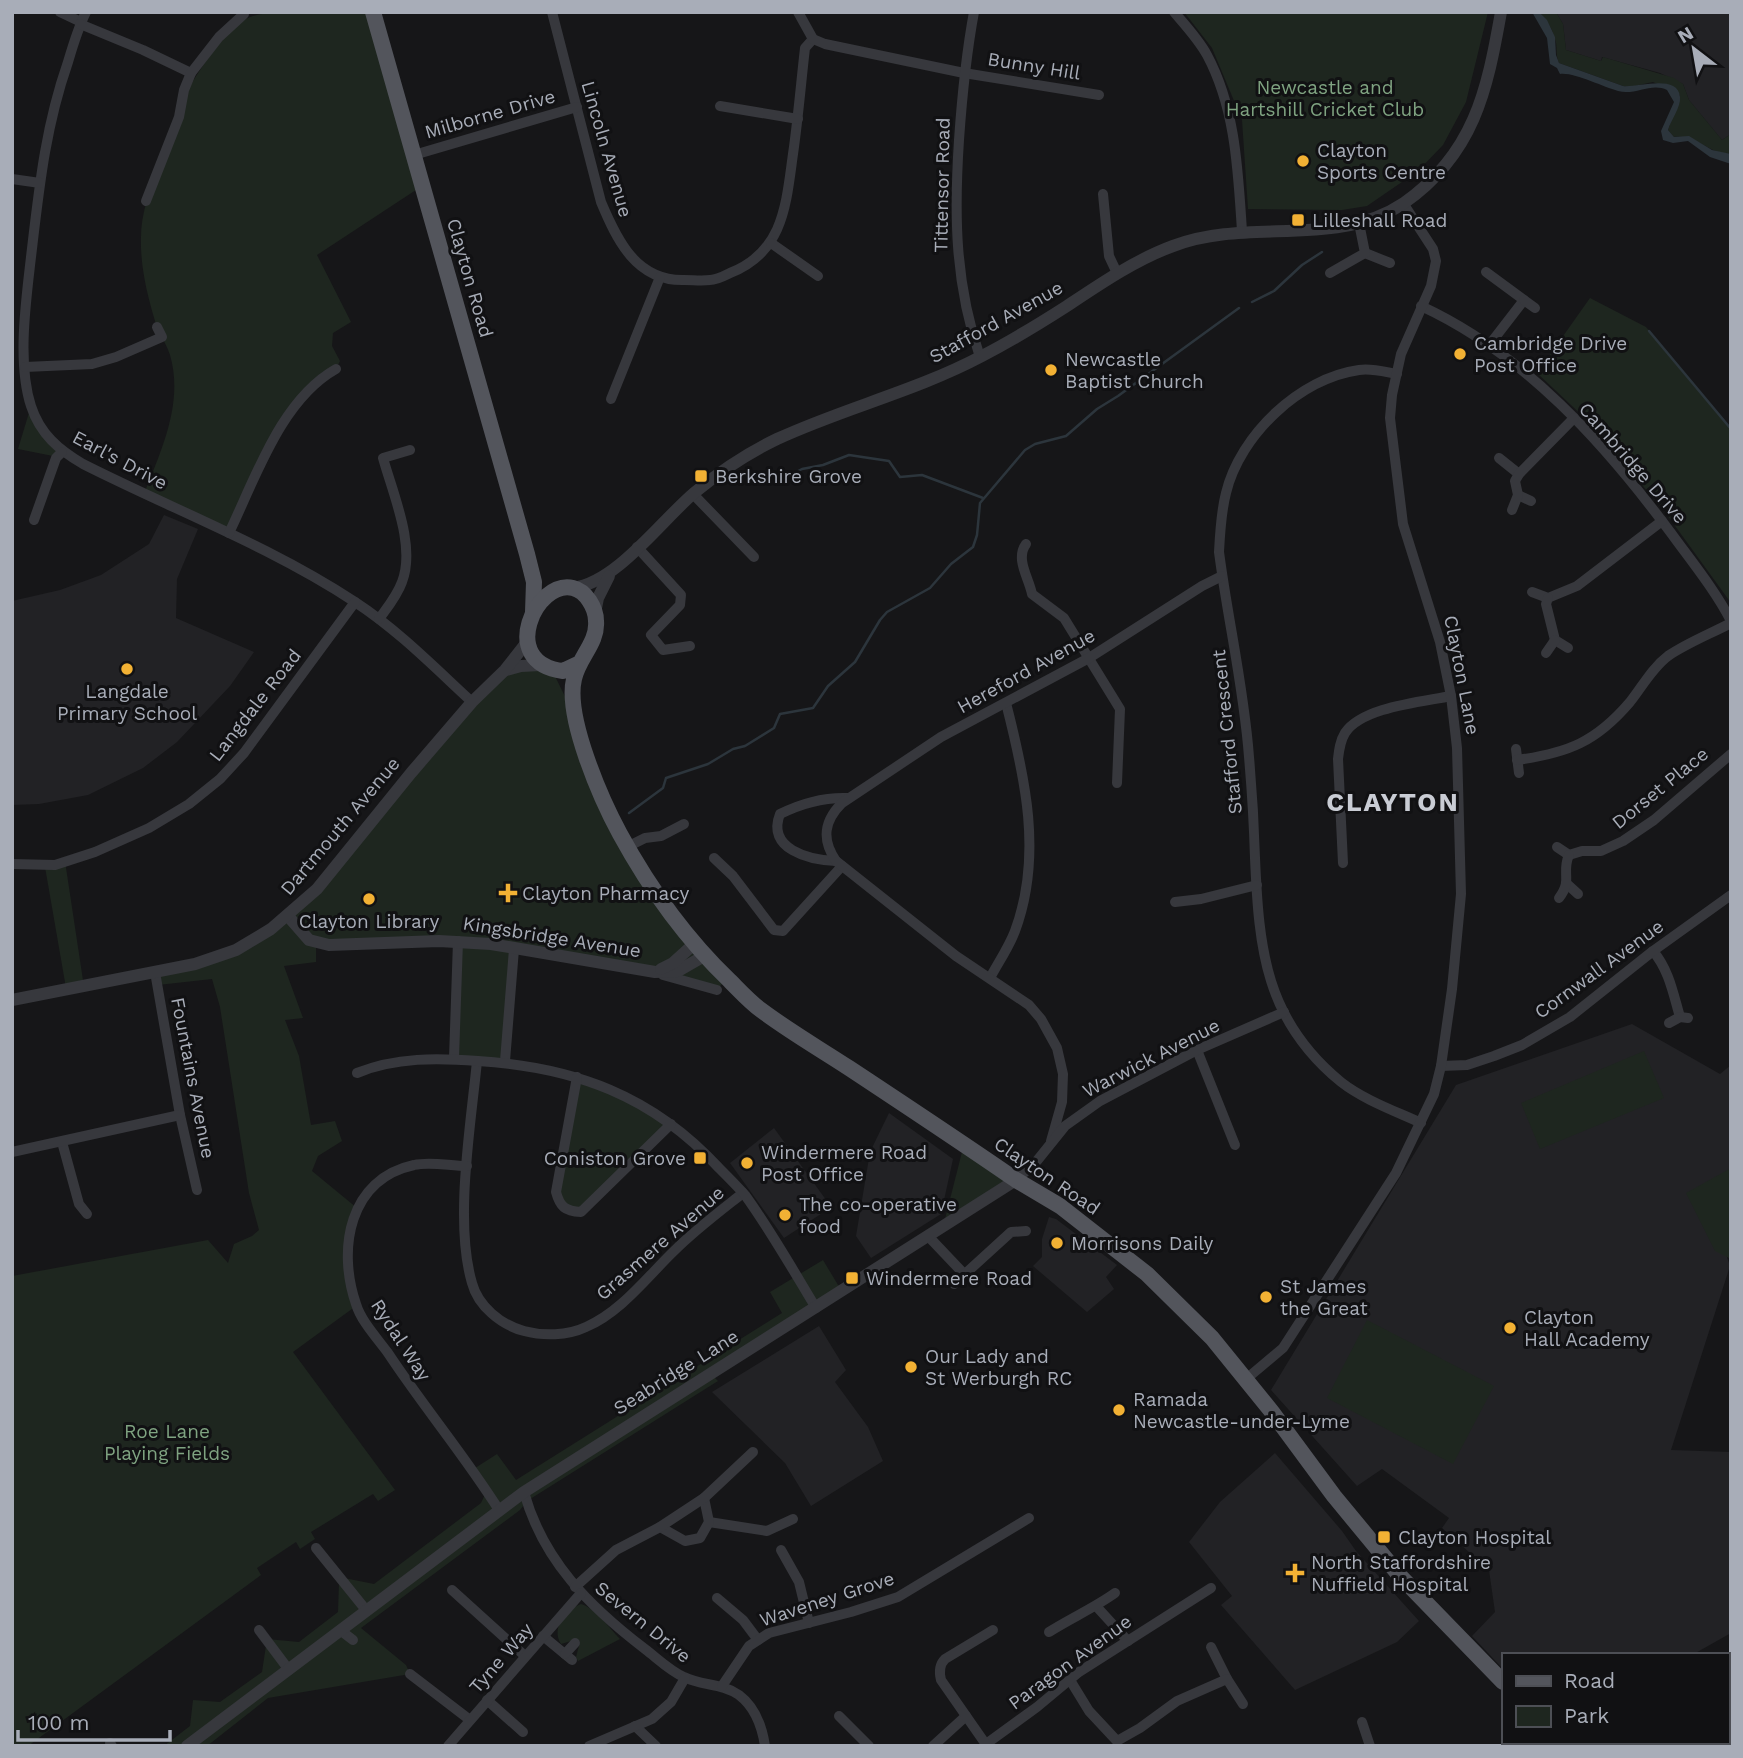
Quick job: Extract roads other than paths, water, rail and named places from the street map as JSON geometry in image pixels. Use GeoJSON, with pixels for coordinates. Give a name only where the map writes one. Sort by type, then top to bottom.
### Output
{"type":"FeatureCollection","features":[{"type":"Feature","properties":{"kind":"main road","name":"Clayton Road"},"geometry":{"type":"LineString","coordinates":[[373,12],[527,554],[534,582],[533,612]]}},
{"type":"Feature","properties":{"kind":"main road","name":"Clayton Road"},"geometry":{"type":"LineString","coordinates":[[527,554],[535,570],[546,579],[569,588]]}},
{"type":"Feature","properties":{"kind":"main road"},"geometry":{"type":"LineString","coordinates":[[569,588],[586,597],[597,621],[591,644],[580,663],[563,671],[546,667],[530,654],[527,642],[533,612],[547,594],[569,588]]}},
{"type":"Feature","properties":{"kind":"main road","name":"Clayton Road"},"geometry":{"type":"LineString","coordinates":[[576,719],[572,690],[580,663]]}},
{"type":"Feature","properties":{"kind":"main road","name":"Clayton Road"},"geometry":{"type":"LineString","coordinates":[[546,667],[576,719],[607,808],[627,848],[656,894],[699,950],[760,1009],[1016,1180],[1060,1206],[1156,1282],[1212,1338],[1272,1412],[1334,1496],[1400,1576],[1502,1681]]}},
{"type":"Feature","properties":{"kind":"street"},"geometry":{"type":"LineString","coordinates":[[60,12],[83,20],[191,73]]}},
{"type":"Feature","properties":{"kind":"street","name":"Lincoln Avenue"},"geometry":{"type":"LineString","coordinates":[[552,12],[601,202],[613,231],[629,255],[640,265],[660,277],[678,281],[713,280],[745,267],[771,243],[786,203],[805,48],[813,38]]}},
{"type":"Feature","properties":{"kind":"street"},"geometry":{"type":"LineString","coordinates":[[797,12],[813,38]]}},
{"type":"Feature","properties":{"kind":"street","name":"Tittensor Road"},"geometry":{"type":"LineString","coordinates":[[974,12],[964,72],[956,229],[961,286],[980,357]]}},
{"type":"Feature","properties":{"kind":"street"},"geometry":{"type":"LineString","coordinates":[[1174,12],[1207,55],[1220,84],[1237,154],[1242,231]]}},
{"type":"Feature","properties":{"kind":"street"},"geometry":{"type":"LineString","coordinates":[[1403,203],[1443,168],[1465,136],[1480,107],[1501,12]]}},
{"type":"Feature","properties":{"kind":"street"},"geometry":{"type":"LineString","coordinates":[[146,201],[179,117],[184,90],[191,73],[219,37],[244,14]]}},
{"type":"Feature","properties":{"kind":"street","name":"Earl's Drive"},"geometry":{"type":"LineString","coordinates":[[83,20],[55,99],[43,155],[27,291],[27,387],[41,430],[62,452],[114,480],[287,562],[355,602],[472,702]]}},
{"type":"Feature","properties":{"kind":"street","name":"Bunny Hill"},"geometry":{"type":"LineString","coordinates":[[813,38],[825,44],[964,72],[1099,94]]}},
{"type":"Feature","properties":{"kind":"street"},"geometry":{"type":"LineString","coordinates":[[720,106],[798,119]]}},
{"type":"Feature","properties":{"kind":"street","name":"Milborne Drive"},"geometry":{"type":"LineString","coordinates":[[414,155],[576,107]]}},
{"type":"Feature","properties":{"kind":"street"},"geometry":{"type":"LineString","coordinates":[[12,179],[40,183]]}},
{"type":"Feature","properties":{"kind":"street"},"geometry":{"type":"LineString","coordinates":[[1103,194],[1109,256],[1117,273]]}},
{"type":"Feature","properties":{"kind":"street","name":"Stafford Avenue"},"geometry":{"type":"LineString","coordinates":[[569,588],[593,583],[610,572],[693,494],[773,441],[829,416],[907,390],[980,357],[1031,329],[1117,273],[1173,245],[1242,231],[1334,229],[1381,216],[1403,203]]}},
{"type":"Feature","properties":{"kind":"street","name":"Clayton Lane"},"geometry":{"type":"LineString","coordinates":[[1245,1380],[1283,1348],[1396,1173],[1434,1094],[1441,1066],[1461,894],[1457,748],[1451,696],[1440,642],[1403,524],[1390,418],[1401,354],[1435,275],[1436,261],[1433,249],[1403,203]]}},
{"type":"Feature","properties":{"kind":"street"},"geometry":{"type":"LineString","coordinates":[[1359,223],[1365,253]]}},
{"type":"Feature","properties":{"kind":"street"},"geometry":{"type":"LineString","coordinates":[[771,243],[818,276]]}},
{"type":"Feature","properties":{"kind":"street"},"geometry":{"type":"LineString","coordinates":[[1330,273],[1365,253],[1390,262]]}},
{"type":"Feature","properties":{"kind":"street"},"geometry":{"type":"LineString","coordinates":[[1486,272],[1535,308]]}},
{"type":"Feature","properties":{"kind":"street"},"geometry":{"type":"LineString","coordinates":[[611,399],[660,277]]}},
{"type":"Feature","properties":{"kind":"street"},"geometry":{"type":"LineString","coordinates":[[1490,344],[1524,300]]}},
{"type":"Feature","properties":{"kind":"street","name":"Cambridge Drive"},"geometry":{"type":"LineString","coordinates":[[1422,306],[1490,344],[1574,418],[1662,521],[1722,604],[1731,622]]}},
{"type":"Feature","properties":{"kind":"street"},"geometry":{"type":"LineString","coordinates":[[25,367],[92,364],[116,357],[162,337],[157,327]]}},
{"type":"Feature","properties":{"kind":"street"},"geometry":{"type":"LineString","coordinates":[[229,533],[283,420],[304,393],[336,369]]}},
{"type":"Feature","properties":{"kind":"street","name":"Stafford Crescent"},"geometry":{"type":"LineString","coordinates":[[1397,374],[1361,369],[1330,379],[1295,397],[1267,423],[1239,459],[1226,491],[1219,552],[1244,706],[1259,930],[1264,959],[1284,1012],[1304,1045],[1343,1083],[1421,1123]]}},
{"type":"Feature","properties":{"kind":"street"},"geometry":{"type":"LineString","coordinates":[[1512,509],[1518,495],[1515,481],[1519,474],[1574,418]]}},
{"type":"Feature","properties":{"kind":"street"},"geometry":{"type":"LineString","coordinates":[[379,620],[399,591],[405,574],[407,554],[379,459],[410,450]]}},
{"type":"Feature","properties":{"kind":"street"},"geometry":{"type":"LineString","coordinates":[[34,520],[56,458],[62,452]]}},
{"type":"Feature","properties":{"kind":"street"},"geometry":{"type":"LineString","coordinates":[[1499,458],[1519,474]]}},
{"type":"Feature","properties":{"kind":"street"},"geometry":{"type":"LineString","coordinates":[[693,494],[754,557]]}},
{"type":"Feature","properties":{"kind":"street"},"geometry":{"type":"LineString","coordinates":[[1518,495],[1531,501]]}},
{"type":"Feature","properties":{"kind":"street"},"geometry":{"type":"LineString","coordinates":[[1532,592],[1548,598],[1577,586],[1662,521]]}},
{"type":"Feature","properties":{"kind":"street"},"geometry":{"type":"LineString","coordinates":[[1026,544],[1022,548],[1021,561],[1032,594],[1064,618],[1120,709],[1117,783]]}},
{"type":"Feature","properties":{"kind":"street"},"geometry":{"type":"LineString","coordinates":[[637,547],[681,595],[680,605],[650,635],[663,650],[690,646]]}},
{"type":"Feature","properties":{"kind":"street","name":"Stafford Avenue"},"geometry":{"type":"LineString","coordinates":[[595,613],[600,592],[610,572]]}},
{"type":"Feature","properties":{"kind":"street","name":"Hereford Avenue"},"geometry":{"type":"LineString","coordinates":[[1051,1141],[1062,1102],[1063,1074],[1057,1048],[1049,1031],[1029,1005],[956,956],[839,863],[829,851],[825,838],[826,826],[831,814],[848,798],[941,737],[1089,658],[1222,576]]}},
{"type":"Feature","properties":{"kind":"street"},"geometry":{"type":"LineString","coordinates":[[1548,598],[1546,604],[1555,639],[1568,648]]}},
{"type":"Feature","properties":{"kind":"street","name":"Langdale Road"},"geometry":{"type":"LineString","coordinates":[[12,864],[55,865],[95,852],[149,828],[189,804],[220,779],[244,753],[355,602]]}},
{"type":"Feature","properties":{"kind":"street"},"geometry":{"type":"LineString","coordinates":[[1517,760],[1569,750],[1592,737],[1612,721],[1667,657],[1731,622]]}},
{"type":"Feature","properties":{"kind":"street"},"geometry":{"type":"LineString","coordinates":[[1546,653],[1555,639]]}},
{"type":"Feature","properties":{"kind":"street","name":"Dartmouth Avenue"},"geometry":{"type":"LineString","coordinates":[[12,1000],[195,964],[236,950],[288,916],[317,889],[418,765],[472,702],[505,670],[527,642]]}},
{"type":"Feature","properties":{"kind":"street"},"geometry":{"type":"LineString","coordinates":[[505,670],[546,667]]}},
{"type":"Feature","properties":{"kind":"street"},"geometry":{"type":"LineString","coordinates":[[1343,863],[1338,759],[1339,747],[1345,733],[1369,714],[1451,696]]}},
{"type":"Feature","properties":{"kind":"street"},"geometry":{"type":"LineString","coordinates":[[989,978],[1014,933],[1026,895],[1029,869],[1027,798],[1020,756],[1006,703]]}},
{"type":"Feature","properties":{"kind":"street"},"geometry":{"type":"LineString","coordinates":[[1516,749],[1519,773]]}},
{"type":"Feature","properties":{"kind":"street","name":"Dorset Place"},"geometry":{"type":"LineString","coordinates":[[1569,855],[1582,851],[1601,851],[1623,841],[1654,820],[1731,754]]}},
{"type":"Feature","properties":{"kind":"street","name":"Hereford Avenue"},"geometry":{"type":"LineString","coordinates":[[839,863],[821,861],[782,845],[776,833],[776,824],[780,814],[798,805],[830,797],[848,798]]}},
{"type":"Feature","properties":{"kind":"street"},"geometry":{"type":"LineString","coordinates":[[627,848],[645,838],[661,836],[684,824]]}},
{"type":"Feature","properties":{"kind":"street"},"geometry":{"type":"LineString","coordinates":[[1557,847],[1569,855],[1565,863],[1567,884],[1559,898]]}},
{"type":"Feature","properties":{"kind":"street"},"geometry":{"type":"LineString","coordinates":[[714,858],[733,876],[774,930],[783,931],[839,863]]}},
{"type":"Feature","properties":{"kind":"street"},"geometry":{"type":"LineString","coordinates":[[1567,884],[1577,894]]}},
{"type":"Feature","properties":{"kind":"street"},"geometry":{"type":"LineString","coordinates":[[1175,902],[1257,885]]}},
{"type":"Feature","properties":{"kind":"street","name":"Cornwall Avenue"},"geometry":{"type":"LineString","coordinates":[[1441,1066],[1467,1065],[1522,1045],[1570,1017],[1653,950],[1731,895]]}},
{"type":"Feature","properties":{"kind":"street","name":"Kingsbridge Avenue"},"geometry":{"type":"LineString","coordinates":[[288,916],[309,940],[329,945],[458,941],[654,972],[717,990]]}},
{"type":"Feature","properties":{"kind":"street"},"geometry":{"type":"LineString","coordinates":[[454,1058],[458,941]]}},
{"type":"Feature","properties":{"kind":"street"},"geometry":{"type":"LineString","coordinates":[[505,1061],[514,948]]}},
{"type":"Feature","properties":{"kind":"street","name":"Kingsbridge Avenue"},"geometry":{"type":"LineString","coordinates":[[654,972],[678,971],[699,950]]}},
{"type":"Feature","properties":{"kind":"street"},"geometry":{"type":"LineString","coordinates":[[1653,950],[1662,962],[1684,1018],[1669,1023]]}},
{"type":"Feature","properties":{"kind":"street","name":"Fountains Avenue"},"geometry":{"type":"LineString","coordinates":[[155,972],[180,1115],[197,1190]]}},
{"type":"Feature","properties":{"kind":"street","name":"Warwick Avenue"},"geometry":{"type":"LineString","coordinates":[[1016,1180],[1036,1162],[1051,1141],[1081,1114],[1138,1080],[1197,1050],[1284,1012]]}},
{"type":"Feature","properties":{"kind":"street"},"geometry":{"type":"LineString","coordinates":[[1197,1050],[1235,1145]]}},
{"type":"Feature","properties":{"kind":"street"},"geometry":{"type":"LineString","coordinates":[[357,1073],[388,1064],[421,1059],[505,1061],[577,1077],[630,1097],[700,1147],[743,1194],[816,1308]]}},
{"type":"Feature","properties":{"kind":"street","name":"Grasmere Avenue"},"geometry":{"type":"LineString","coordinates":[[477,1061],[467,1166],[466,1248],[472,1285],[485,1306],[510,1328],[538,1335],[567,1333],[586,1327],[614,1310],[685,1240],[743,1194]]}},
{"type":"Feature","properties":{"kind":"street"},"geometry":{"type":"LineString","coordinates":[[577,1077],[556,1192],[559,1203],[568,1212],[581,1212],[671,1124]]}},
{"type":"Feature","properties":{"kind":"street"},"geometry":{"type":"LineString","coordinates":[[1062,1102],[1081,1114]]}},
{"type":"Feature","properties":{"kind":"street"},"geometry":{"type":"LineString","coordinates":[[12,1152],[180,1115]]}},
{"type":"Feature","properties":{"kind":"street"},"geometry":{"type":"LineString","coordinates":[[62,1142],[79,1204],[87,1213]]}},
{"type":"Feature","properties":{"kind":"street","name":"Rydal Way"},"geometry":{"type":"LineString","coordinates":[[467,1166],[416,1164],[396,1170],[378,1181],[354,1213],[348,1249],[350,1277],[356,1306],[499,1510]]}},
{"type":"Feature","properties":{"kind":"street","name":"Seabridge Lane"},"geometry":{"type":"LineString","coordinates":[[187,1746],[524,1492],[1016,1180]]}},
{"type":"Feature","properties":{"kind":"street"},"geometry":{"type":"LineString","coordinates":[[954,1284],[1011,1232],[1026,1231]]}},
{"type":"Feature","properties":{"kind":"street"},"geometry":{"type":"LineString","coordinates":[[928,1236],[964,1274]]}},
{"type":"Feature","properties":{"kind":"street","name":"Tyne Way"},"geometry":{"type":"LineString","coordinates":[[448,1746],[543,1636],[578,1590],[616,1550],[660,1527],[704,1499],[753,1452]]}},
{"type":"Feature","properties":{"kind":"street","name":"Severn Drive"},"geometry":{"type":"LineString","coordinates":[[524,1492],[541,1534],[559,1568],[578,1590],[625,1634],[685,1678],[722,1686],[740,1696],[755,1713],[763,1731],[765,1746]]}},
{"type":"Feature","properties":{"kind":"street"},"geometry":{"type":"LineString","coordinates":[[660,1527],[685,1542],[700,1538],[709,1522],[704,1499]]}},
{"type":"Feature","properties":{"kind":"street","name":"Waveney Grove"},"geometry":{"type":"LineString","coordinates":[[722,1686],[748,1646],[769,1633],[898,1597],[1029,1518]]}},
{"type":"Feature","properties":{"kind":"street"},"geometry":{"type":"LineString","coordinates":[[709,1522],[767,1531],[793,1519]]}},
{"type":"Feature","properties":{"kind":"street"},"geometry":{"type":"LineString","coordinates":[[316,1548],[366,1610]]}},
{"type":"Feature","properties":{"kind":"street"},"geometry":{"type":"LineString","coordinates":[[782,1550],[799,1582],[809,1623]]}},
{"type":"Feature","properties":{"kind":"street","name":"Paragon Avenue"},"geometry":{"type":"LineString","coordinates":[[987,1745],[1070,1680],[1211,1588]]}},
{"type":"Feature","properties":{"kind":"street"},"geometry":{"type":"LineString","coordinates":[[452,1590],[525,1656]]}},
{"type":"Feature","properties":{"kind":"street"},"geometry":{"type":"LineString","coordinates":[[1049,1632],[1115,1593]]}},
{"type":"Feature","properties":{"kind":"street"},"geometry":{"type":"LineString","coordinates":[[717,1598],[743,1620],[758,1640]]}},
{"type":"Feature","properties":{"kind":"street"},"geometry":{"type":"LineString","coordinates":[[1096,1606],[1128,1641]]}},
{"type":"Feature","properties":{"kind":"street"},"geometry":{"type":"LineString","coordinates":[[259,1630],[289,1670]]}},
{"type":"Feature","properties":{"kind":"street"},"geometry":{"type":"LineString","coordinates":[[340,1630],[353,1640]]}},
{"type":"Feature","properties":{"kind":"street"},"geometry":{"type":"LineString","coordinates":[[987,1745],[941,1680],[941,1663],[993,1630]]}},
{"type":"Feature","properties":{"kind":"street"},"geometry":{"type":"LineString","coordinates":[[543,1636],[568,1657],[575,1643]]}},
{"type":"Feature","properties":{"kind":"street"},"geometry":{"type":"LineString","coordinates":[[1211,1647],[1243,1704]]}},
{"type":"Feature","properties":{"kind":"street"},"geometry":{"type":"LineString","coordinates":[[410,1674],[470,1720]]}},
{"type":"Feature","properties":{"kind":"street"},"geometry":{"type":"LineString","coordinates":[[589,1746],[662,1711],[671,1702],[685,1678]]}},
{"type":"Feature","properties":{"kind":"street"},"geometry":{"type":"LineString","coordinates":[[1070,1680],[1089,1711],[1118,1743],[1177,1701],[1227,1679]]}},
{"type":"Feature","properties":{"kind":"street"},"geometry":{"type":"LineString","coordinates":[[487,1700],[523,1732]]}},
{"type":"Feature","properties":{"kind":"street"},"geometry":{"type":"LineString","coordinates":[[839,1716],[869,1746]]}},
{"type":"Feature","properties":{"kind":"street"},"geometry":{"type":"LineString","coordinates":[[933,1746],[967,1716]]}},
{"type":"Feature","properties":{"kind":"street"},"geometry":{"type":"LineString","coordinates":[[1362,1722],[1370,1746]]}},
{"type":"Feature","properties":{"kind":"street"},"geometry":{"type":"LineString","coordinates":[[635,1726],[656,1746]]}},
{"type":"Feature","properties":{"kind":"waterway"},"geometry":{"type":"LineString","coordinates":[[1252,302],[1274,291],[1302,265],[1322,252]]}},
{"type":"Feature","properties":{"kind":"waterway"},"geometry":{"type":"LineString","coordinates":[[629,813],[663,788],[666,778],[708,764],[733,749],[745,746],[774,728],[780,714],[813,708],[828,686],[855,662],[887,612],[930,588],[951,564],[973,547],[980,503],[1025,450],[1035,444],[1066,436],[1097,409],[1239,308]]}},
{"type":"Feature","properties":{"kind":"waterway"},"geometry":{"type":"LineString","coordinates":[[1649,331],[1731,429]]}},
{"type":"Feature","properties":{"kind":"waterway"},"geometry":{"type":"LineString","coordinates":[[781,480],[802,469],[823,465],[849,455],[889,461],[900,477],[922,475],[983,498]]}},
{"type":"Feature","properties":{"kind":"place","name":"Clayton Sports Centre"},"geometry":{"type":"Point","coordinates":[1303,161]}},
{"type":"Feature","properties":{"kind":"place","name":"Lilleshall Road"},"geometry":{"type":"Point","coordinates":[1298,220]}},
{"type":"Feature","properties":{"kind":"place","name":"Cambridge Drive Post Office"},"geometry":{"type":"Point","coordinates":[1460,354]}},
{"type":"Feature","properties":{"kind":"place","name":"Newcastle Baptist Church"},"geometry":{"type":"Point","coordinates":[1051,370]}},
{"type":"Feature","properties":{"kind":"place","name":"Berkshire Grove"},"geometry":{"type":"Point","coordinates":[701,476]}},
{"type":"Feature","properties":{"kind":"place","name":"Langdale Primary School"},"geometry":{"type":"Point","coordinates":[127,669]}},
{"type":"Feature","properties":{"kind":"place","name":"Clayton Pharmacy"},"geometry":{"type":"Point","coordinates":[508,893]}},
{"type":"Feature","properties":{"kind":"place","name":"Clayton Library"},"geometry":{"type":"Point","coordinates":[369,899]}},
{"type":"Feature","properties":{"kind":"place","name":"Coniston Grove"},"geometry":{"type":"Point","coordinates":[700,1158]}},
{"type":"Feature","properties":{"kind":"place","name":"Windermere Road Post Office"},"geometry":{"type":"Point","coordinates":[747,1163]}},
{"type":"Feature","properties":{"kind":"place","name":"The co-operative food"},"geometry":{"type":"Point","coordinates":[785,1215]}},
{"type":"Feature","properties":{"kind":"place","name":"Morrisons Daily"},"geometry":{"type":"Point","coordinates":[1057,1243]}},
{"type":"Feature","properties":{"kind":"place","name":"Windermere Road"},"geometry":{"type":"Point","coordinates":[852,1278]}},
{"type":"Feature","properties":{"kind":"place","name":"St James the Great"},"geometry":{"type":"Point","coordinates":[1266,1297]}},
{"type":"Feature","properties":{"kind":"place","name":"Clayton Hall Academy"},"geometry":{"type":"Point","coordinates":[1510,1328]}},
{"type":"Feature","properties":{"kind":"place","name":"Our Lady and St Werburgh RC"},"geometry":{"type":"Point","coordinates":[911,1367]}},
{"type":"Feature","properties":{"kind":"place","name":"Ramada Newcastle-under-Lyme"},"geometry":{"type":"Point","coordinates":[1119,1410]}},
{"type":"Feature","properties":{"kind":"place","name":"Clayton Hospital"},"geometry":{"type":"Point","coordinates":[1384,1537]}},
{"type":"Feature","properties":{"kind":"place","name":"North Staffordshire Nuffield Hospital"},"geometry":{"type":"Point","coordinates":[1295,1573]}},
{"type":"Feature","properties":{"kind":"district","name":"CLAYTON"},"geometry":{"type":"Point","coordinates":[1393,802]}},
{"type":"Feature","properties":{"kind":"park label","name":"Newcastle and Hartshill Cricket Club"},"geometry":{"type":"Point","coordinates":[1325,98]}},
{"type":"Feature","properties":{"kind":"park label","name":"Roe Lane Playing Fields"},"geometry":{"type":"Point","coordinates":[167,1442]}}]}
